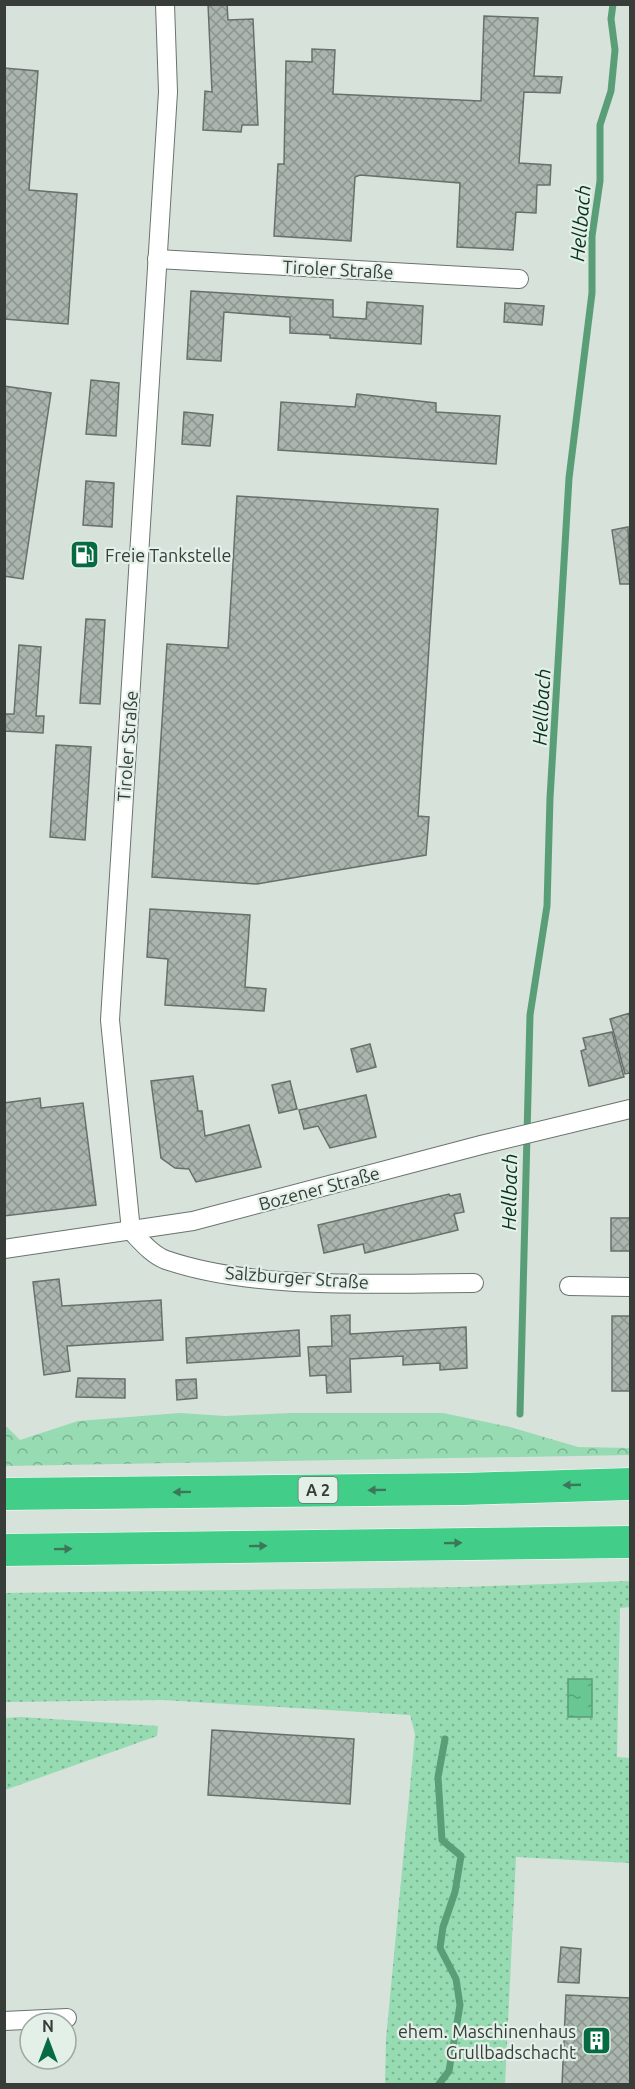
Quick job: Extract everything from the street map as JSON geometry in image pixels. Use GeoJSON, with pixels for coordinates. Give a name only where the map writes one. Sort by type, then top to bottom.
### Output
{"type":"FeatureCollection","features":[{"type":"Feature","properties":{"kind":"highway","name":"A 2"},"geometry":{"type":"LineString","coordinates":[[4,1494],[464,1489],[630,1484]]}},
{"type":"Feature","properties":{"kind":"highway"},"geometry":{"type":"LineString","coordinates":[[4,1550],[630,1542]]}},
{"type":"Feature","properties":{"kind":"street","name":"Tiroler Straße"},"geometry":{"type":"LineString","coordinates":[[131,1231],[110,1020],[168,92],[165,4]]}},
{"type":"Feature","properties":{"kind":"street","name":"Tiroler Straße"},"geometry":{"type":"LineString","coordinates":[[157,259],[519,279]]}},
{"type":"Feature","properties":{"kind":"street","name":"Bozener Straße"},"geometry":{"type":"LineString","coordinates":[[4,1249],[193,1221],[517,1136],[630,1109]]}},
{"type":"Feature","properties":{"kind":"street","name":"Salzburger Straße"},"geometry":{"type":"LineString","coordinates":[[131,1231],[164,1259],[239,1276],[328,1282],[474,1283]]}},
{"type":"Feature","properties":{"kind":"street"},"geometry":{"type":"LineString","coordinates":[[569,1286],[630,1287]]}},
{"type":"Feature","properties":{"kind":"green space"},"geometry":{"type":"Polygon","coordinates":[[[180,1413],[225,1416],[290,1413],[443,1413],[510,1427],[578,1447],[630,1448],[630,1455],[5,1466],[5,1425],[20,1440],[78,1421],[180,1413]]]}},
{"type":"Feature","properties":{"kind":"green space"},"geometry":{"type":"Polygon","coordinates":[[[630,1581],[630,1607],[620,1608],[617,1757],[630,1758],[630,1863],[516,1857],[505,2084],[385,2084],[386,2039],[415,1734],[410,1715],[163,1700],[5,1702],[4,1593],[465,1587],[630,1581]]]}},
{"type":"Feature","properties":{"kind":"green space"},"geometry":{"type":"Polygon","coordinates":[[[21,1717],[158,1726],[157,1736],[5,1790],[5,1718],[21,1717]]]}},
{"type":"Feature","properties":{"kind":"water"},"geometry":{"type":"Polygon","coordinates":[[[568,1679],[592,1679],[592,1717],[568,1717],[568,1679]]]}},
{"type":"Feature","properties":{"kind":"building"},"geometry":{"type":"Polygon","coordinates":[[[208,4],[227,4],[228,20],[253,19],[258,125],[242,125],[241,132],[203,130],[205,91],[212,92],[208,4]]]}},
{"type":"Feature","properties":{"kind":"building"},"geometry":{"type":"Polygon","coordinates":[[[484,16],[538,18],[534,76],[562,77],[560,93],[524,92],[519,163],[551,165],[550,185],[537,185],[536,213],[516,212],[513,250],[457,247],[460,183],[360,175],[355,177],[351,241],[274,236],[278,164],[284,164],[286,61],[312,62],[312,49],[335,50],[333,94],[481,101],[484,16]]]}},
{"type":"Feature","properties":{"kind":"building"},"geometry":{"type":"Polygon","coordinates":[[[4,68],[38,71],[29,190],[77,194],[68,324],[4,319],[4,68]]]}},
{"type":"Feature","properties":{"kind":"building"},"geometry":{"type":"Polygon","coordinates":[[[191,291],[333,300],[333,317],[366,319],[367,302],[423,306],[421,344],[290,333],[290,317],[224,312],[221,361],[187,359],[191,291]]]}},
{"type":"Feature","properties":{"kind":"building"},"geometry":{"type":"Polygon","coordinates":[[[505,303],[544,306],[542,325],[504,322],[505,303]]]}},
{"type":"Feature","properties":{"kind":"building"},"geometry":{"type":"Polygon","coordinates":[[[91,380],[119,383],[116,436],[86,434],[91,380]]]}},
{"type":"Feature","properties":{"kind":"building"},"geometry":{"type":"Polygon","coordinates":[[[4,386],[51,393],[23,579],[4,576],[4,386]]]}},
{"type":"Feature","properties":{"kind":"building"},"geometry":{"type":"Polygon","coordinates":[[[357,394],[436,403],[436,412],[500,416],[496,464],[278,450],[281,402],[355,407],[357,394]]]}},
{"type":"Feature","properties":{"kind":"building"},"geometry":{"type":"Polygon","coordinates":[[[184,412],[213,415],[210,446],[182,444],[184,412]]]}},
{"type":"Feature","properties":{"kind":"building"},"geometry":{"type":"Polygon","coordinates":[[[86,481],[114,483],[112,527],[83,525],[86,481]]]}},
{"type":"Feature","properties":{"kind":"building"},"geometry":{"type":"Polygon","coordinates":[[[237,496],[438,509],[418,816],[429,817],[426,855],[257,884],[152,877],[167,644],[228,648],[237,496]]]}},
{"type":"Feature","properties":{"kind":"building"},"geometry":{"type":"Polygon","coordinates":[[[628,527],[630,584],[620,584],[612,530],[628,527]]]}},
{"type":"Feature","properties":{"kind":"building"},"geometry":{"type":"Polygon","coordinates":[[[86,619],[105,620],[100,704],[80,703],[86,619]]]}},
{"type":"Feature","properties":{"kind":"building"},"geometry":{"type":"Polygon","coordinates":[[[19,645],[41,647],[36,716],[44,716],[43,733],[4,731],[4,714],[14,714],[19,645]]]}},
{"type":"Feature","properties":{"kind":"building"},"geometry":{"type":"Polygon","coordinates":[[[56,745],[91,747],[85,840],[50,837],[56,745]]]}},
{"type":"Feature","properties":{"kind":"building"},"geometry":{"type":"Polygon","coordinates":[[[150,909],[250,915],[245,987],[266,989],[264,1011],[165,1005],[168,959],[147,957],[150,909]]]}},
{"type":"Feature","properties":{"kind":"building"},"geometry":{"type":"Polygon","coordinates":[[[630,1013],[630,1073],[625,1074],[610,1019],[630,1013]]]}},
{"type":"Feature","properties":{"kind":"building"},"geometry":{"type":"Polygon","coordinates":[[[612,1032],[624,1077],[589,1086],[581,1051],[586,1049],[583,1038],[612,1032]]]}},
{"type":"Feature","properties":{"kind":"building"},"geometry":{"type":"Polygon","coordinates":[[[370,1044],[376,1067],[357,1072],[351,1049],[370,1044]]]}},
{"type":"Feature","properties":{"kind":"building"},"geometry":{"type":"Polygon","coordinates":[[[193,1076],[198,1111],[202,1111],[205,1136],[249,1125],[261,1167],[196,1182],[189,1169],[175,1168],[161,1158],[151,1081],[193,1076]]]}},
{"type":"Feature","properties":{"kind":"building"},"geometry":{"type":"Polygon","coordinates":[[[290,1081],[297,1109],[279,1113],[272,1085],[290,1081]]]}},
{"type":"Feature","properties":{"kind":"building"},"geometry":{"type":"Polygon","coordinates":[[[366,1095],[376,1137],[330,1148],[318,1126],[304,1129],[299,1110],[366,1095]]]}},
{"type":"Feature","properties":{"kind":"building"},"geometry":{"type":"Polygon","coordinates":[[[40,1098],[41,1108],[83,1103],[96,1205],[4,1216],[4,1103],[40,1098]]]}},
{"type":"Feature","properties":{"kind":"building"},"geometry":{"type":"Polygon","coordinates":[[[449,1194],[450,1196],[460,1194],[464,1212],[454,1214],[458,1230],[365,1253],[363,1244],[324,1253],[318,1225],[449,1194]]]}},
{"type":"Feature","properties":{"kind":"building"},"geometry":{"type":"Polygon","coordinates":[[[611,1218],[630,1218],[630,1251],[611,1251],[611,1218]]]}},
{"type":"Feature","properties":{"kind":"building"},"geometry":{"type":"Polygon","coordinates":[[[59,1279],[62,1306],[161,1300],[163,1340],[67,1346],[70,1371],[44,1375],[33,1282],[59,1279]]]}},
{"type":"Feature","properties":{"kind":"building"},"geometry":{"type":"Polygon","coordinates":[[[350,1315],[350,1334],[466,1327],[467,1368],[440,1370],[440,1363],[403,1365],[403,1356],[350,1359],[351,1392],[327,1393],[326,1375],[310,1376],[308,1347],[332,1346],[331,1316],[350,1315]]]}},
{"type":"Feature","properties":{"kind":"building"},"geometry":{"type":"Polygon","coordinates":[[[612,1316],[630,1316],[630,1391],[612,1391],[612,1316]]]}},
{"type":"Feature","properties":{"kind":"building"},"geometry":{"type":"Polygon","coordinates":[[[299,1330],[300,1356],[187,1363],[186,1338],[299,1330]]]}},
{"type":"Feature","properties":{"kind":"building"},"geometry":{"type":"Polygon","coordinates":[[[78,1378],[125,1379],[125,1398],[76,1397],[78,1378]]]}},
{"type":"Feature","properties":{"kind":"building"},"geometry":{"type":"Polygon","coordinates":[[[196,1379],[197,1398],[177,1400],[176,1380],[196,1379]]]}},
{"type":"Feature","properties":{"kind":"building"},"geometry":{"type":"Polygon","coordinates":[[[212,1730],[354,1739],[350,1804],[208,1795],[212,1730]]]}},
{"type":"Feature","properties":{"kind":"building"},"geometry":{"type":"Polygon","coordinates":[[[561,1947],[581,1949],[579,1983],[558,1982],[561,1947]]]}},
{"type":"Feature","properties":{"kind":"building","name":"ehem. Maschinenhaus Grullbadschacht"},"geometry":{"type":"Polygon","coordinates":[[[566,1995],[630,1998],[630,2085],[562,2085],[566,1995]]]}},
{"type":"Feature","properties":{"kind":"waterway","name":"Hellbach"},"geometry":{"type":"LineString","coordinates":[[520,1414],[530,1015],[547,906],[550,798],[569,478],[592,293],[592,236],[600,181],[600,125],[611,91],[615,50],[611,19],[613,4]]}},
{"type":"Feature","properties":{"kind":"waterway","name":"Hellbach"},"geometry":{"type":"LineString","coordinates":[[439,2084],[449,2071],[460,2005],[456,1979],[440,1948],[443,1927],[455,1892],[461,1856],[442,1840],[438,1777],[445,1739]]}},
{"type":"Feature","properties":{"kind":"place","name":"Freie Tankstelle"},"geometry":{"type":"Point","coordinates":[84,555]}},
{"type":"Feature","properties":{"kind":"place","name":"ehem. Maschinenhaus Grullbadschacht"},"geometry":{"type":"Point","coordinates":[597,2041]}}]}
